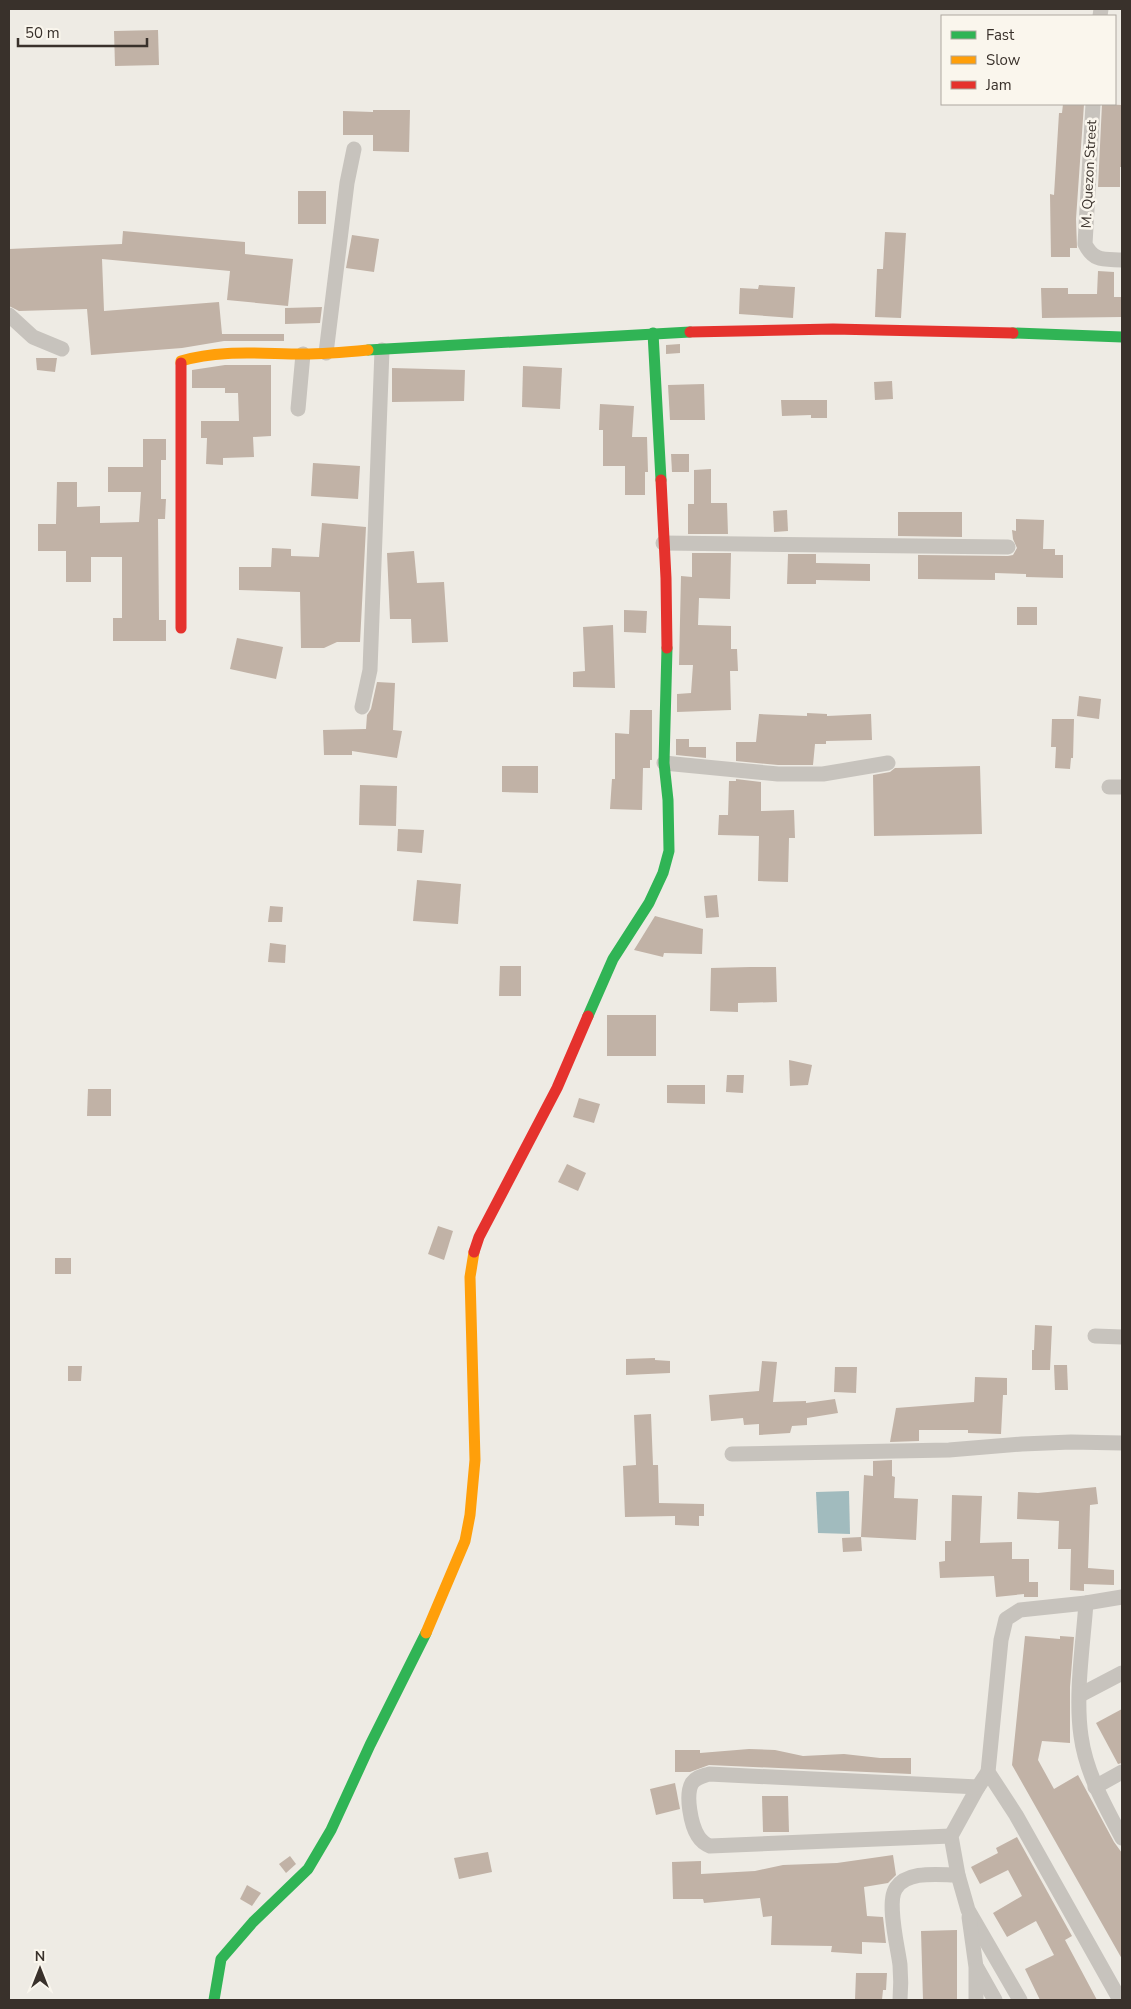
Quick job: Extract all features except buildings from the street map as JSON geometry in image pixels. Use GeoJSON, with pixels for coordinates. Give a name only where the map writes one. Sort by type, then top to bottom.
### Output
{"type":"FeatureCollection","features":[{"type":"Feature","properties":{"kind":"street","name":"M. Quezon Street"},"geometry":{"type":"LineString","coordinates":[[1093,105],[1085,244],[1090,254],[1100,259],[1122,260]]}},
{"type":"Feature","properties":{"kind":"street"},"geometry":{"type":"LineString","coordinates":[[326,353],[347,183],[354,150]]}},
{"type":"Feature","properties":{"kind":"street"},"geometry":{"type":"LineString","coordinates":[[9,315],[33,337],[62,349]]}},
{"type":"Feature","properties":{"kind":"street"},"geometry":{"type":"LineString","coordinates":[[181,628],[180,370],[182,361],[192,357],[251,353],[326,353],[634,336],[653,333],[912,329],[1122,337]]}},
{"type":"Feature","properties":{"kind":"street"},"geometry":{"type":"LineString","coordinates":[[214,2000],[221,1959],[253,1922],[308,1869],[331,1830],[370,1746],[418,1651],[465,1541],[471,1507],[475,1460],[470,1303],[472,1257],[479,1237],[557,1088],[613,959],[649,902],[664,873],[669,850],[668,800],[664,763],[668,631],[653,333]]}},
{"type":"Feature","properties":{"kind":"street"},"geometry":{"type":"LineString","coordinates":[[362,707],[370,670],[382,350]]}},
{"type":"Feature","properties":{"kind":"street"},"geometry":{"type":"LineString","coordinates":[[298,409],[303,354]]}},
{"type":"Feature","properties":{"kind":"street"},"geometry":{"type":"LineString","coordinates":[[664,543],[1008,548]]}},
{"type":"Feature","properties":{"kind":"street"},"geometry":{"type":"LineString","coordinates":[[664,763],[778,774],[823,774],[888,763]]}},
{"type":"Feature","properties":{"kind":"street"},"geometry":{"type":"LineString","coordinates":[[1095,1336],[1122,1336]]}},
{"type":"Feature","properties":{"kind":"street"},"geometry":{"type":"LineString","coordinates":[[732,1454],[949,1450],[1071,1442],[1122,1443]]}},
{"type":"Feature","properties":{"kind":"street"},"geometry":{"type":"LineString","coordinates":[[976,2000],[976,1967],[968,1910],[958,1875],[951,1836],[988,1772],[1001,1640],[1006,1619],[1020,1610],[1122,1597]]}},
{"type":"Feature","properties":{"kind":"street"},"geometry":{"type":"LineString","coordinates":[[1086,1603],[1080,1696],[1081,1737],[1095,1787],[1122,1838]]}},
{"type":"Feature","properties":{"kind":"street"},"geometry":{"type":"LineString","coordinates":[[1080,1696],[1122,1673]]}},
{"type":"Feature","properties":{"kind":"street"},"geometry":{"type":"LineString","coordinates":[[988,1772],[1016,1815],[1120,2000]]}},
{"type":"Feature","properties":{"kind":"street"},"geometry":{"type":"LineString","coordinates":[[1095,1787],[1122,1772]]}},
{"type":"Feature","properties":{"kind":"street"},"geometry":{"type":"LineString","coordinates":[[951,1836],[710,1846],[698,1836],[689,1805],[688,1794],[692,1783],[698,1777],[709,1774],[978,1787]]}},
{"type":"Feature","properties":{"kind":"street"},"geometry":{"type":"LineString","coordinates":[[900,2000],[900,1964],[892,1909],[893,1894],[902,1882],[918,1876],[958,1875]]}},
{"type":"Feature","properties":{"kind":"street"},"geometry":{"type":"LineString","coordinates":[[968,1910],[1020,2000]]}},
{"type":"Feature","properties":{"kind":"street"},"geometry":{"type":"LineString","coordinates":[[976,1967],[995,2000]]}},
{"type":"Feature","properties":{"kind":"water"},"geometry":{"type":"Polygon","coordinates":[[[849,1491],[850,1534],[818,1533],[816,1492],[849,1491]]]}},
{"type":"Feature","properties":{"kind":"traffic: fast"},"geometry":{"type":"LineString","coordinates":[[368,350],[690,332]]}},
{"type":"Feature","properties":{"kind":"traffic: fast"},"geometry":{"type":"LineString","coordinates":[[653,333],[661,480]]}},
{"type":"Feature","properties":{"kind":"traffic: fast"},"geometry":{"type":"LineString","coordinates":[[1013,333],[1122,337]]}},
{"type":"Feature","properties":{"kind":"traffic: fast"},"geometry":{"type":"LineString","coordinates":[[588,1016],[613,959],[649,903],[663,873],[669,851],[668,800],[664,763],[667,648]]}},
{"type":"Feature","properties":{"kind":"traffic: fast"},"geometry":{"type":"LineString","coordinates":[[214,2000],[221,1959],[253,1922],[308,1869],[331,1830],[370,1745],[426,1633]]}},
{"type":"Feature","properties":{"kind":"traffic: slow"},"geometry":{"type":"LineString","coordinates":[[181,363],[181,361],[211,355],[257,353],[311,354],[368,350]]}},
{"type":"Feature","properties":{"kind":"traffic: slow"},"geometry":{"type":"LineString","coordinates":[[426,1633],[465,1541],[470,1515],[475,1460],[470,1277],[474,1252]]}},
{"type":"Feature","properties":{"kind":"traffic: jam"},"geometry":{"type":"LineString","coordinates":[[690,332],[833,329],[1013,333]]}},
{"type":"Feature","properties":{"kind":"traffic: jam"},"geometry":{"type":"LineString","coordinates":[[181,363],[181,628]]}},
{"type":"Feature","properties":{"kind":"traffic: jam"},"geometry":{"type":"LineString","coordinates":[[661,480],[667,648]]}},
{"type":"Feature","properties":{"kind":"traffic: jam"},"geometry":{"type":"LineString","coordinates":[[474,1252],[479,1237],[557,1088],[588,1016]]}}]}
